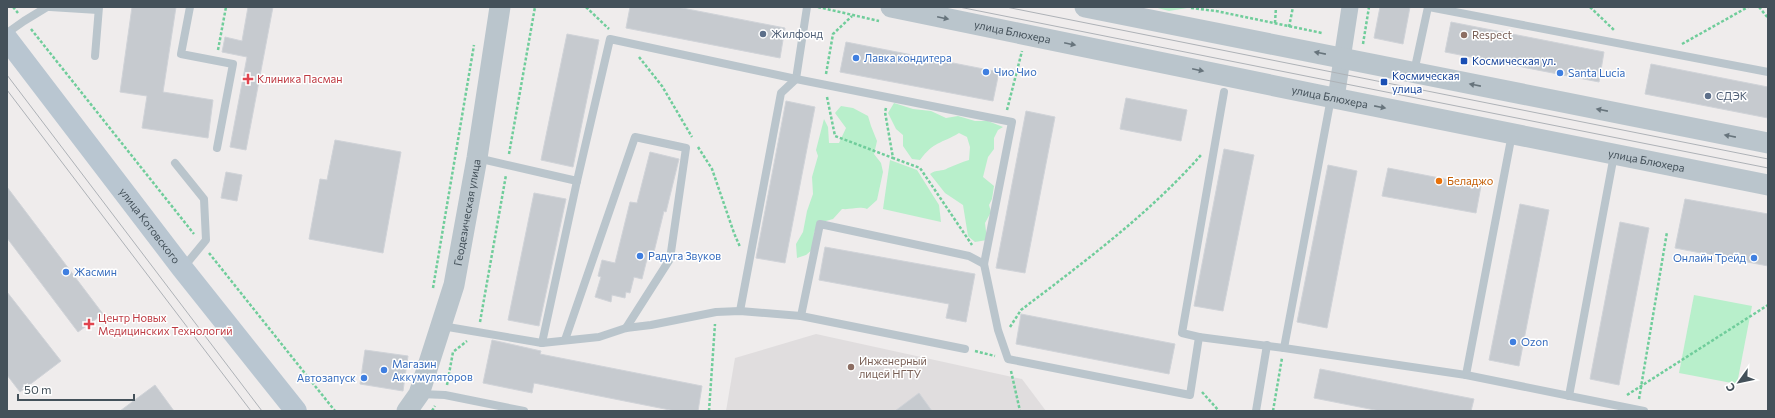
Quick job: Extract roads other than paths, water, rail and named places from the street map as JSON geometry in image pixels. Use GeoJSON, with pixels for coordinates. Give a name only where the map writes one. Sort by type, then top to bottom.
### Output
{"type":"FeatureCollection","features":[{"type":"Feature","properties":{"kind":"main road","name":"улица Котовского"},"geometry":{"type":"LineString","coordinates":[[7,39],[182,268],[296,411]]}},
{"type":"Feature","properties":{"kind":"street","name":"Геодезическая улица"},"geometry":{"type":"LineString","coordinates":[[413,403],[442,326],[454,285],[477,158],[500,7]]}},
{"type":"Feature","properties":{"kind":"street","name":"улица Блюхера"},"geometry":{"type":"LineString","coordinates":[[891,7],[1333,98],[1768,185]]}},
{"type":"Feature","properties":{"kind":"street"},"geometry":{"type":"LineString","coordinates":[[1085,7],[1136,12],[1341,57],[1768,144]]}},
{"type":"Feature","properties":{"kind":"street"},"geometry":{"type":"LineString","coordinates":[[1333,98],[1350,7]]}},
{"type":"Feature","properties":{"kind":"lane"},"geometry":{"type":"LineString","coordinates":[[7,33],[24,21],[49,7],[98,9],[95,56]]}},
{"type":"Feature","properties":{"kind":"lane"},"geometry":{"type":"LineString","coordinates":[[190,7],[181,54],[233,64],[217,148]]}},
{"type":"Feature","properties":{"kind":"lane"},"geometry":{"type":"LineString","coordinates":[[740,311],[781,93],[796,78],[807,7]]}},
{"type":"Feature","properties":{"kind":"lane"},"geometry":{"type":"LineString","coordinates":[[1414,72],[1429,7],[1768,72]]}},
{"type":"Feature","properties":{"kind":"lane"},"geometry":{"type":"LineString","coordinates":[[542,342],[610,39],[1012,122],[984,264],[1001,340],[1008,359],[1190,395],[1199,337]]}},
{"type":"Feature","properties":{"kind":"lane"},"geometry":{"type":"LineString","coordinates":[[1224,92],[1182,333],[1199,337],[1267,345],[1466,375],[1640,410]]}},
{"type":"Feature","properties":{"kind":"lane"},"geometry":{"type":"LineString","coordinates":[[1284,348],[1333,98]]}},
{"type":"Feature","properties":{"kind":"lane"},"geometry":{"type":"LineString","coordinates":[[1466,375],[1512,134]]}},
{"type":"Feature","properties":{"kind":"lane"},"geometry":{"type":"LineString","coordinates":[[565,340],[635,137],[686,148],[670,259],[626,328]]}},
{"type":"Feature","properties":{"kind":"lane"},"geometry":{"type":"LineString","coordinates":[[1569,396],[1614,154]]}},
{"type":"Feature","properties":{"kind":"lane"},"geometry":{"type":"LineString","coordinates":[[477,158],[577,181]]}},
{"type":"Feature","properties":{"kind":"lane"},"geometry":{"type":"LineString","coordinates":[[175,163],[204,199],[206,240],[182,268]]}},
{"type":"Feature","properties":{"kind":"lane"},"geometry":{"type":"LineString","coordinates":[[801,316],[820,224],[969,256],[984,264]]}},
{"type":"Feature","properties":{"kind":"lane"},"geometry":{"type":"LineString","coordinates":[[442,326],[478,333],[542,342],[599,337],[626,328],[651,325],[716,312],[740,311],[801,316],[965,349]]}},
{"type":"Feature","properties":{"kind":"lane"},"geometry":{"type":"LineString","coordinates":[[1256,411],[1267,345]]}},
{"type":"Feature","properties":{"kind":"lane"},"geometry":{"type":"LineString","coordinates":[[413,403],[445,395],[524,411]]}},
{"type":"Feature","properties":{"kind":"tram line"},"geometry":{"type":"LineString","coordinates":[[959,7],[1768,168]]}},
{"type":"Feature","properties":{"kind":"tram line"},"geometry":{"type":"LineString","coordinates":[[1006,7],[1768,159]]}},
{"type":"Feature","properties":{"kind":"tram line"},"geometry":{"type":"LineString","coordinates":[[7,75],[262,411]]}},
{"type":"Feature","properties":{"kind":"tram line"},"geometry":{"type":"LineString","coordinates":[[7,90],[251,411]]}},
{"type":"Feature","properties":{"kind":"place","name":"Жилфонд"},"geometry":{"type":"Point","coordinates":[763,34]}},
{"type":"Feature","properties":{"kind":"place","name":"Respect"},"geometry":{"type":"Point","coordinates":[1464,35]}},
{"type":"Feature","properties":{"kind":"place","name":"Лавка кондитера"},"geometry":{"type":"Point","coordinates":[856,58]}},
{"type":"Feature","properties":{"kind":"place","name":"Космическая ул."},"geometry":{"type":"Point","coordinates":[1464,61]}},
{"type":"Feature","properties":{"kind":"place","name":"Чио Чио"},"geometry":{"type":"Point","coordinates":[986,72]}},
{"type":"Feature","properties":{"kind":"place","name":"Santa Lucia"},"geometry":{"type":"Point","coordinates":[1560,73]}},
{"type":"Feature","properties":{"kind":"place","name":"Клиника Пасман"},"geometry":{"type":"Point","coordinates":[248,79]}},
{"type":"Feature","properties":{"kind":"place","name":"Космическая улица"},"geometry":{"type":"Point","coordinates":[1384,82]}},
{"type":"Feature","properties":{"kind":"place","name":"СДЭК"},"geometry":{"type":"Point","coordinates":[1708,96]}},
{"type":"Feature","properties":{"kind":"place","name":"Беладжо"},"geometry":{"type":"Point","coordinates":[1439,181]}},
{"type":"Feature","properties":{"kind":"place","name":"Радуга Звуков"},"geometry":{"type":"Point","coordinates":[640,256]}},
{"type":"Feature","properties":{"kind":"place","name":"Онлайн Трейд"},"geometry":{"type":"Point","coordinates":[1754,258]}},
{"type":"Feature","properties":{"kind":"place","name":"Жасмин"},"geometry":{"type":"Point","coordinates":[66,272]}},
{"type":"Feature","properties":{"kind":"place","name":"Центр Новых Медицинских Технологий"},"geometry":{"type":"Point","coordinates":[89,324]}},
{"type":"Feature","properties":{"kind":"place","name":"Ozon"},"geometry":{"type":"Point","coordinates":[1513,342]}},
{"type":"Feature","properties":{"kind":"place","name":"Инженерный лицей НГТУ"},"geometry":{"type":"Point","coordinates":[851,367]}},
{"type":"Feature","properties":{"kind":"place","name":"Магазин Аккумуляторов"},"geometry":{"type":"Point","coordinates":[384,370]}},
{"type":"Feature","properties":{"kind":"place","name":"Автозапуск"},"geometry":{"type":"Point","coordinates":[364,378]}}]}
